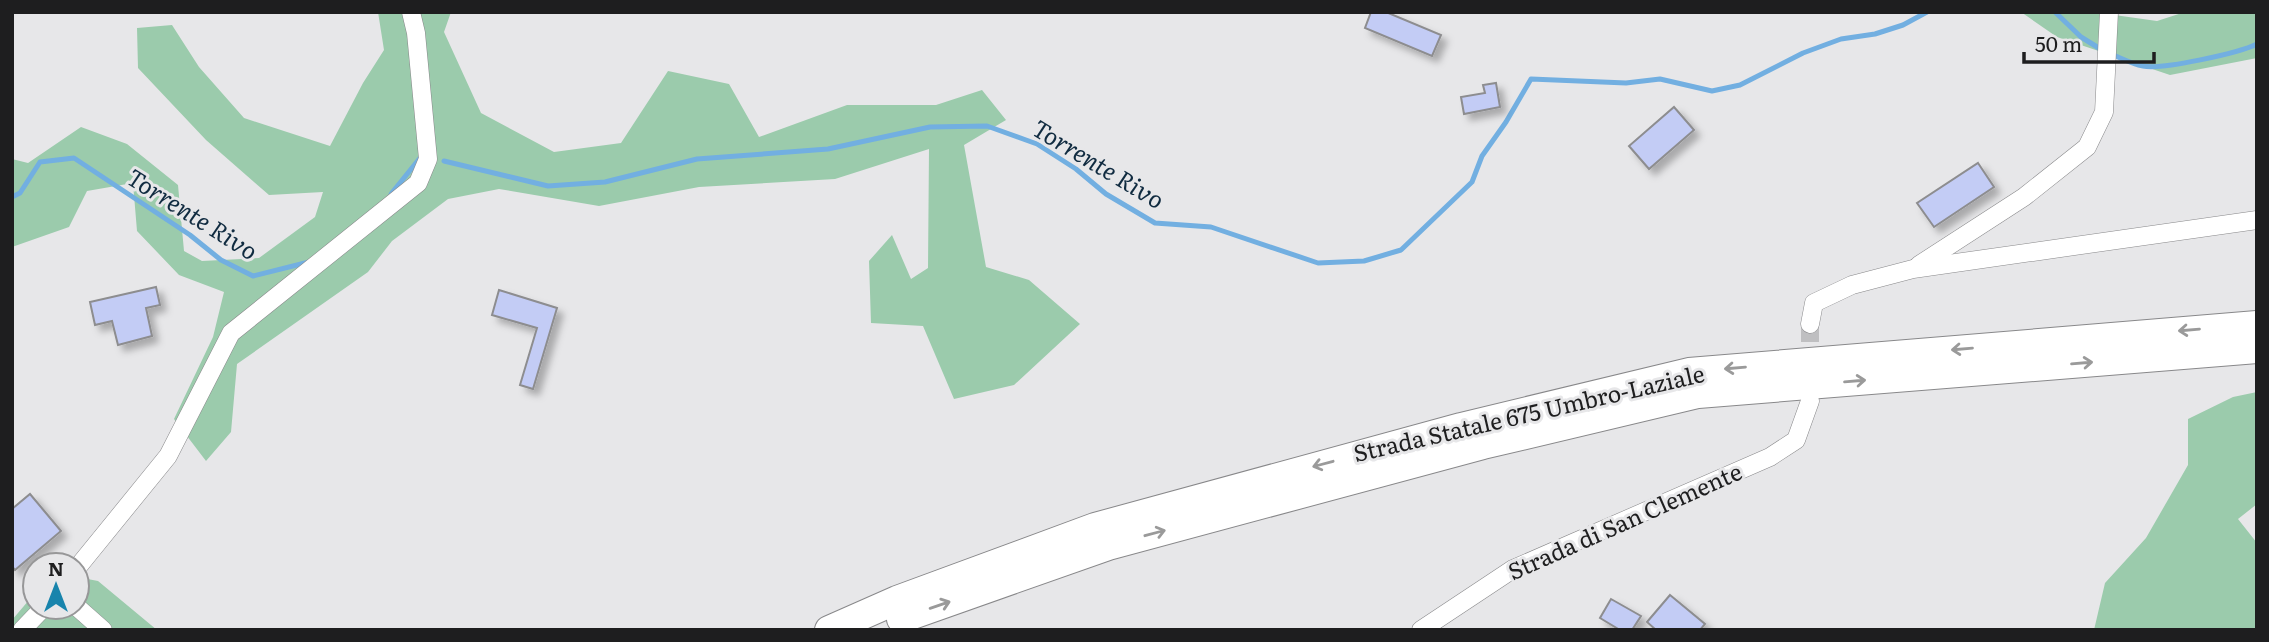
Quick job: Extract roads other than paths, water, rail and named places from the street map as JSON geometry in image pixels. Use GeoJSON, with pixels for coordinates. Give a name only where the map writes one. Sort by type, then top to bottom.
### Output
{"type":"FeatureCollection","features":[{"type":"Feature","properties":{"kind":"highway","name":"Strada Statale 675 Umbro-Laziale"},"geometry":{"type":"LineString","coordinates":[[829,630],[897,600],[1095,527],[1461,426],[1689,372],[2257,325]]}},
{"type":"Feature","properties":{"kind":"highway","name":"Strada Statale 675 Umbro-Laziale"},"geometry":{"type":"LineString","coordinates":[[876,630],[1108,546],[1483,445],[1698,394],[2257,349]]}},
{"type":"Feature","properties":{"kind":"street"},"geometry":{"type":"LineString","coordinates":[[91,551],[168,456],[231,333],[418,183],[428,159],[416,33],[411,12]]}},
{"type":"Feature","properties":{"kind":"street"},"geometry":{"type":"LineString","coordinates":[[1913,269],[2024,197],[2087,147],[2104,112],[2109,12]]}},
{"type":"Feature","properties":{"kind":"street"},"geometry":{"type":"LineString","coordinates":[[1810,324],[1814,303],[1852,285],[1913,269],[2257,220]]}},
{"type":"Feature","properties":{"kind":"street","name":"Strada di San Clemente"},"geometry":{"type":"LineString","coordinates":[[1422,630],[1513,569],[1770,457],[1796,440],[1810,401]]}},
{"type":"Feature","properties":{"kind":"waterway","name":"Torrente Rivo"},"geometry":{"type":"LineString","coordinates":[[444,161],[548,186],[605,182],[697,159],[828,149],[930,127],[987,126],[1037,144],[1076,169],[1106,194],[1155,223],[1211,227],[1318,263],[1364,261],[1401,250],[1472,182],[1482,156],[1531,79],[1626,83],[1660,79],[1712,91],[1740,85],[1803,53],[1841,39],[1875,34],[1903,25],[1927,12]]}},
{"type":"Feature","properties":{"kind":"waterway","name":"Torrente Rivo"},"geometry":{"type":"LineString","coordinates":[[2055,12],[2081,37],[2102,50]]}},
{"type":"Feature","properties":{"kind":"waterway","name":"Torrente Rivo"},"geometry":{"type":"LineString","coordinates":[[2111,54],[2135,64],[2153,67],[2200,60],[2257,44]]}},
{"type":"Feature","properties":{"kind":"waterway","name":"Torrente Rivo"},"geometry":{"type":"LineString","coordinates":[[12,197],[20,193],[40,162],[74,158],[190,235],[221,260],[253,276],[309,262]]}},
{"type":"Feature","properties":{"kind":"waterway","name":"Torrente Rivo"},"geometry":{"type":"LineString","coordinates":[[391,194],[420,158]]}},
{"type":"Feature","properties":{"kind":"tunnel"},"geometry":{"type":"LineString","coordinates":[[1810,324],[1810,369]]}}]}
